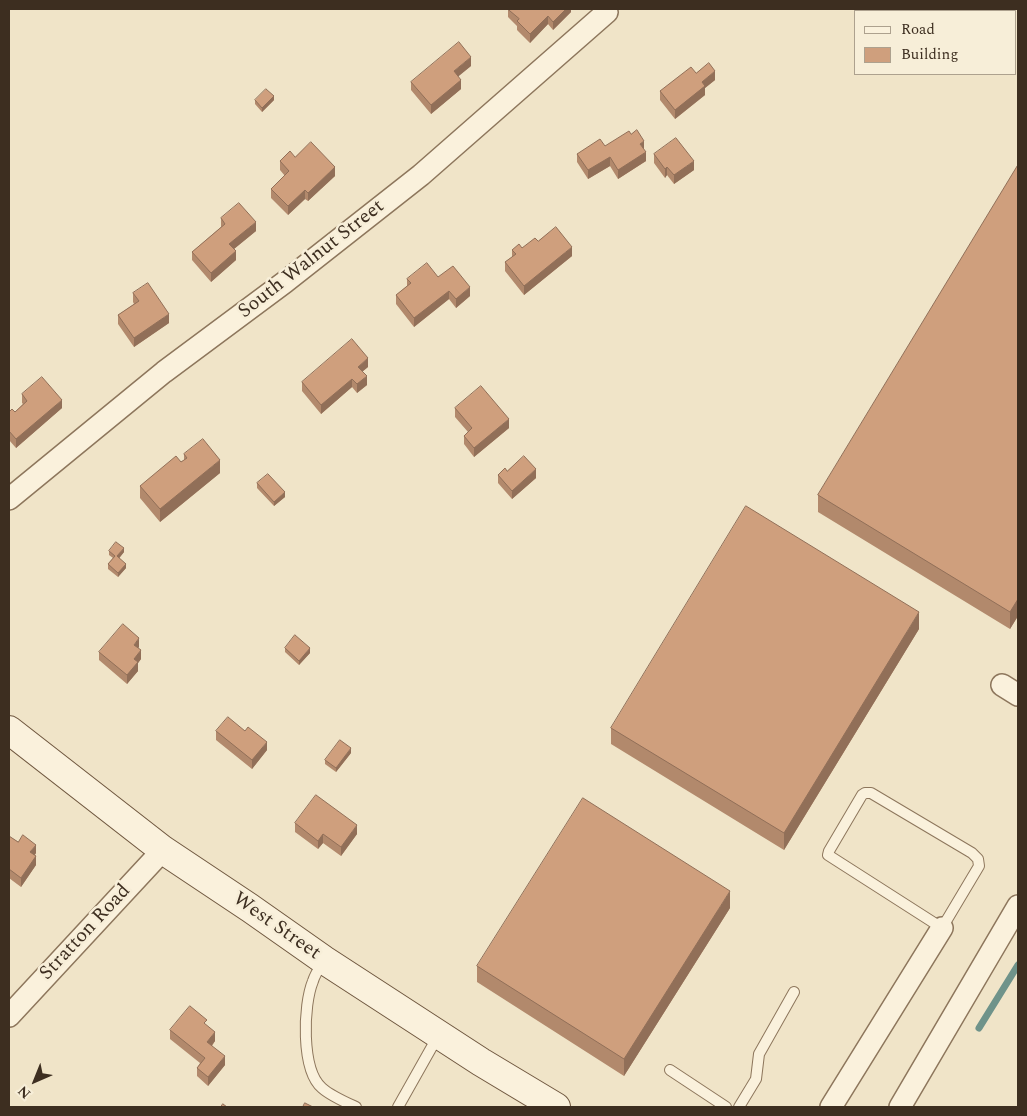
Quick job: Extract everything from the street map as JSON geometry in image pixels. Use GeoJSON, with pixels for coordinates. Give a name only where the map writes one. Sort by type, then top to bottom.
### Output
{"type":"FeatureCollection","features":[{"type":"Feature","properties":{"kind":"street","name":"South Walnut Street"},"geometry":{"type":"LineString","coordinates":[[9,498],[164,372],[285,282],[421,175],[608,12]]}},
{"type":"Feature","properties":{"kind":"street","name":"West Street"},"geometry":{"type":"LineString","coordinates":[[9,730],[163,850],[324,960],[556,1107]]}},
{"type":"Feature","properties":{"kind":"street","name":"Stratton Road"},"geometry":{"type":"LineString","coordinates":[[9,1016],[163,850]]}},
{"type":"Feature","properties":{"kind":"street"},"geometry":{"type":"LineString","coordinates":[[900,1107],[1018,906]]}},
{"type":"Feature","properties":{"kind":"street"},"geometry":{"type":"LineString","coordinates":[[831,1107],[942,928]]}},
{"type":"Feature","properties":{"kind":"lane"},"geometry":{"type":"LineString","coordinates":[[865,793],[871,793],[972,853],[978,859],[979,866],[942,928],[828,855],[833,843],[865,793]]}},
{"type":"Feature","properties":{"kind":"lane"},"geometry":{"type":"LineString","coordinates":[[324,960],[312,981],[307,1008],[305,1037],[310,1063],[316,1081],[322,1088],[356,1107]]}},
{"type":"Feature","properties":{"kind":"lane"},"geometry":{"type":"LineString","coordinates":[[739,1107],[756,1079],[759,1054],[794,992]]}},
{"type":"Feature","properties":{"kind":"lane"},"geometry":{"type":"LineString","coordinates":[[398,1107],[439,1034]]}},
{"type":"Feature","properties":{"kind":"lane"},"geometry":{"type":"LineString","coordinates":[[670,1070],[726,1107]]}},
{"type":"Feature","properties":{"kind":"building"},"geometry":{"type":"Polygon","coordinates":[[[508,9],[566,9],[553,22],[548,16],[530,34],[517,21],[519,19],[508,9]]]}},
{"type":"Feature","properties":{"kind":"building"},"geometry":{"type":"Polygon","coordinates":[[[459,42],[471,57],[454,71],[461,80],[431,105],[411,82],[459,42]]]}},
{"type":"Feature","properties":{"kind":"building"},"geometry":{"type":"Polygon","coordinates":[[[709,63],[715,71],[702,82],[705,86],[675,110],[660,91],[691,67],[696,73],[709,63]]]}},
{"type":"Feature","properties":{"kind":"building"},"geometry":{"type":"Polygon","coordinates":[[[266,89],[274,96],[262,108],[255,100],[266,89]]]}},
{"type":"Feature","properties":{"kind":"building"},"geometry":{"type":"Polygon","coordinates":[[[637,130],[644,141],[640,144],[646,152],[618,170],[610,157],[588,170],[577,154],[600,139],[605,146],[629,131],[631,134],[637,130]]]}},
{"type":"Feature","properties":{"kind":"building"},"geometry":{"type":"Polygon","coordinates":[[[676,138],[694,161],[674,175],[667,167],[665,169],[654,154],[676,138]]]}},
{"type":"Feature","properties":{"kind":"building"},"geometry":{"type":"Polygon","coordinates":[[[311,142],[335,167],[308,193],[305,190],[288,206],[271,189],[289,171],[280,161],[290,151],[295,157],[311,142]]]}},
{"type":"Feature","properties":{"kind":"building"},"geometry":{"type":"Polygon","coordinates":[[[1018,165],[1018,599],[1010,612],[818,495],[1018,165]]]}},
{"type":"Feature","properties":{"kind":"building"},"geometry":{"type":"Polygon","coordinates":[[[239,203],[256,222],[229,244],[236,251],[211,273],[192,252],[225,224],[221,218],[239,203]]]}},
{"type":"Feature","properties":{"kind":"building"},"geometry":{"type":"Polygon","coordinates":[[[556,227],[572,247],[524,286],[505,262],[516,254],[512,250],[519,244],[522,248],[535,238],[538,241],[556,227]]]}},
{"type":"Feature","properties":{"kind":"building"},"geometry":{"type":"Polygon","coordinates":[[[427,263],[438,277],[453,266],[470,287],[456,299],[449,291],[414,318],[396,295],[411,283],[407,279],[427,263]]]}},
{"type":"Feature","properties":{"kind":"building"},"geometry":{"type":"Polygon","coordinates":[[[148,283],[169,314],[134,338],[118,315],[139,301],[133,293],[148,283]]]}},
{"type":"Feature","properties":{"kind":"building"},"geometry":{"type":"Polygon","coordinates":[[[352,339],[368,358],[358,367],[367,376],[357,384],[352,379],[321,405],[302,382],[352,339]]]}},
{"type":"Feature","properties":{"kind":"building"},"geometry":{"type":"Polygon","coordinates":[[[42,377],[62,400],[16,439],[9,431],[9,412],[12,409],[15,412],[27,401],[22,394],[42,377]]]}},
{"type":"Feature","properties":{"kind":"building"},"geometry":{"type":"Polygon","coordinates":[[[481,386],[509,419],[474,448],[464,436],[472,428],[455,408],[481,386]]]}},
{"type":"Feature","properties":{"kind":"building"},"geometry":{"type":"Polygon","coordinates":[[[203,439],[220,460],[160,509],[140,486],[176,456],[181,462],[187,458],[184,454],[203,439]]]}},
{"type":"Feature","properties":{"kind":"building"},"geometry":{"type":"Polygon","coordinates":[[[524,456],[536,469],[512,491],[498,475],[505,468],[507,471],[524,456]]]}},
{"type":"Feature","properties":{"kind":"building"},"geometry":{"type":"Polygon","coordinates":[[[268,474],[285,492],[274,502],[257,483],[268,474]]]}},
{"type":"Feature","properties":{"kind":"building"},"geometry":{"type":"Polygon","coordinates":[[[746,506],[919,612],[784,833],[611,728],[746,506]]]}},
{"type":"Feature","properties":{"kind":"building"},"geometry":{"type":"Polygon","coordinates":[[[116,542],[124,548],[117,556],[126,564],[118,573],[108,564],[115,556],[109,551],[116,542]]]}},
{"type":"Feature","properties":{"kind":"building"},"geometry":{"type":"Polygon","coordinates":[[[123,624],[139,638],[134,645],[141,650],[134,659],[138,662],[127,675],[99,652],[123,624]]]}},
{"type":"Feature","properties":{"kind":"building"},"geometry":{"type":"Polygon","coordinates":[[[295,635],[310,648],[299,661],[285,648],[295,635]]]}},
{"type":"Feature","properties":{"kind":"building"},"geometry":{"type":"Polygon","coordinates":[[[228,717],[245,731],[248,727],[267,742],[252,760],[216,731],[228,717]]]}},
{"type":"Feature","properties":{"kind":"building"},"geometry":{"type":"Polygon","coordinates":[[[340,740],[351,748],[336,768],[325,760],[340,740]]]}},
{"type":"Feature","properties":{"kind":"building"},"geometry":{"type":"Polygon","coordinates":[[[316,795],[357,825],[341,847],[323,834],[318,841],[295,823],[316,795]]]}},
{"type":"Feature","properties":{"kind":"building"},"geometry":{"type":"Polygon","coordinates":[[[583,798],[730,891],[624,1059],[477,966],[583,798]]]}},
{"type":"Feature","properties":{"kind":"building"},"geometry":{"type":"Polygon","coordinates":[[[23,835],[36,845],[30,852],[36,856],[21,878],[9,869],[9,836],[18,842],[23,835]]]}},
{"type":"Feature","properties":{"kind":"building"},"geometry":{"type":"Polygon","coordinates":[[[190,1006],[207,1020],[204,1023],[215,1032],[207,1042],[225,1056],[208,1077],[197,1068],[205,1058],[170,1030],[190,1006]]]}},
{"type":"Feature","properties":{"kind":"building"},"geometry":{"type":"Polygon","coordinates":[[[305,1103],[313,1107],[303,1107],[305,1103]]]}},
{"type":"Feature","properties":{"kind":"waterway"},"geometry":{"type":"LineString","coordinates":[[979,1028],[1018,965]]}}]}
